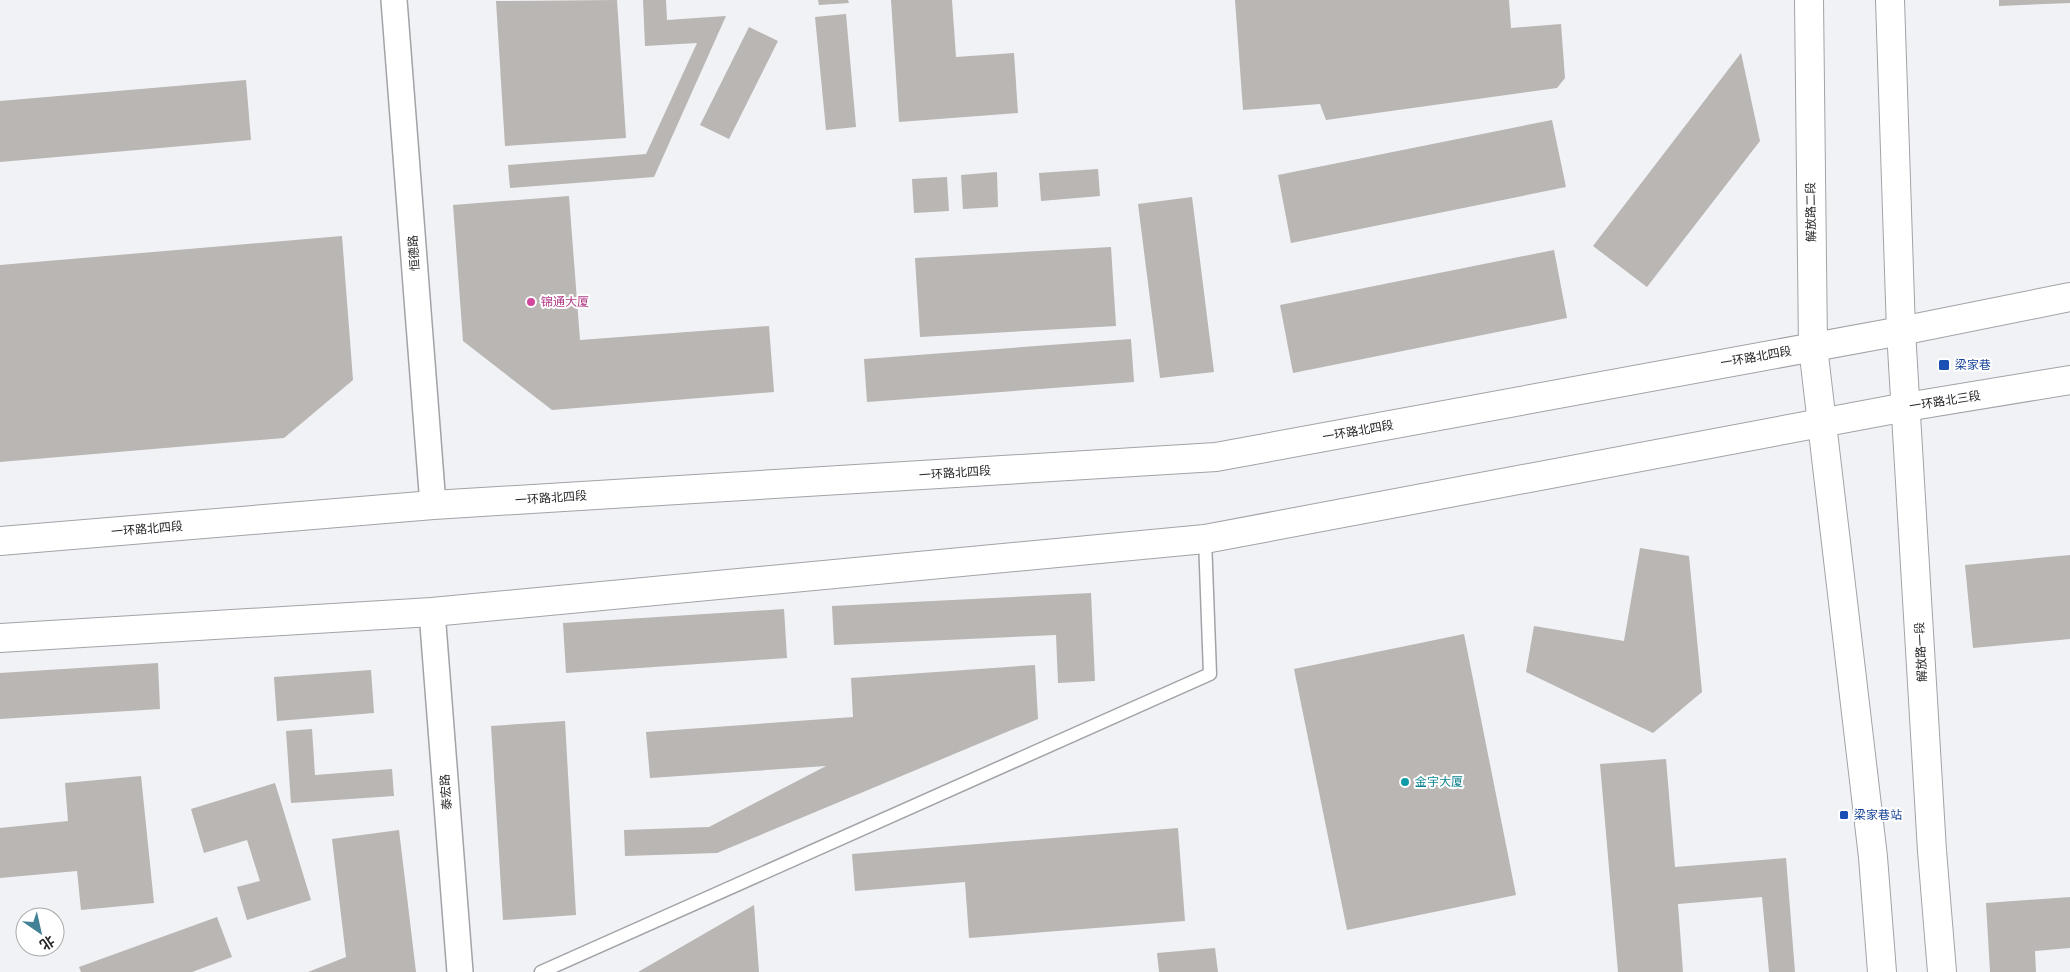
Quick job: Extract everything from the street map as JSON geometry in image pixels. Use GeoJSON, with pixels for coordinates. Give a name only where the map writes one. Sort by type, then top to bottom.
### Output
{"type":"FeatureCollection","features":[{"type":"Feature","properties":{"kind":"main road","name":"解放路二段"},"geometry":{"type":"LineString","coordinates":[[1809,0],[1813,347],[1821,424]]}},
{"type":"Feature","properties":{"kind":"main road"},"geometry":{"type":"LineString","coordinates":[[1890,0],[1901,331],[2070,297]]}},
{"type":"Feature","properties":{"kind":"main road","name":"一环路北四段"},"geometry":{"type":"LineString","coordinates":[[0,541],[433,505],[1216,457],[1901,331]]}},
{"type":"Feature","properties":{"kind":"main road","name":"解放路一段"},"geometry":{"type":"LineString","coordinates":[[1901,331],[1931,831],[1942,972]]}},
{"type":"Feature","properties":{"kind":"main road","name":"一环路北三段"},"geometry":{"type":"LineString","coordinates":[[1821,424],[1906,407],[2070,380]]}},
{"type":"Feature","properties":{"kind":"main road"},"geometry":{"type":"LineString","coordinates":[[0,638],[432,612],[1205,539],[1821,424],[1873,857],[1882,972]]}},
{"type":"Feature","properties":{"kind":"street","name":"恒德路"},"geometry":{"type":"LineString","coordinates":[[394,0],[433,505]]}},
{"type":"Feature","properties":{"kind":"street","name":"泰宏路"},"geometry":{"type":"LineString","coordinates":[[432,612],[460,972]]}},
{"type":"Feature","properties":{"kind":"lane"},"geometry":{"type":"LineString","coordinates":[[541,972],[1210,674],[1205,539]]}},
{"type":"Feature","properties":{"kind":"building"},"geometry":{"type":"Polygon","coordinates":[[[617,0],[626,138],[505,146],[496,1],[617,0]]]}},
{"type":"Feature","properties":{"kind":"building"},"geometry":{"type":"Polygon","coordinates":[[[643,0],[666,0],[667,20],[726,16],[654,177],[510,188],[508,165],[646,154],[697,43],[645,46],[643,0]]]}},
{"type":"Feature","properties":{"kind":"building"},"geometry":{"type":"Polygon","coordinates":[[[818,0],[848,0],[849,3],[819,5],[818,0]]]}},
{"type":"Feature","properties":{"kind":"building"},"geometry":{"type":"Polygon","coordinates":[[[891,0],[952,0],[956,57],[1014,53],[1018,113],[899,122],[891,0]]]}},
{"type":"Feature","properties":{"kind":"building"},"geometry":{"type":"Polygon","coordinates":[[[1235,0],[1509,0],[1511,28],[1561,24],[1565,78],[1557,88],[1326,120],[1320,104],[1243,110],[1235,0]]]}},
{"type":"Feature","properties":{"kind":"building"},"geometry":{"type":"Polygon","coordinates":[[[1999,0],[2070,0],[2070,3],[1999,6],[1999,0]]]}},
{"type":"Feature","properties":{"kind":"building"},"geometry":{"type":"Polygon","coordinates":[[[846,14],[856,127],[826,130],[815,17],[846,14]]]}},
{"type":"Feature","properties":{"kind":"building"},"geometry":{"type":"Polygon","coordinates":[[[749,27],[778,41],[729,139],[700,125],[749,27]]]}},
{"type":"Feature","properties":{"kind":"building"},"geometry":{"type":"Polygon","coordinates":[[[1741,53],[1760,141],[1647,287],[1593,246],[1741,53]]]}},
{"type":"Feature","properties":{"kind":"building"},"geometry":{"type":"Polygon","coordinates":[[[246,80],[251,140],[0,162],[0,101],[246,80]]]}},
{"type":"Feature","properties":{"kind":"building"},"geometry":{"type":"Polygon","coordinates":[[[1552,120],[1566,187],[1291,243],[1278,175],[1552,120]]]}},
{"type":"Feature","properties":{"kind":"building"},"geometry":{"type":"Polygon","coordinates":[[[1098,169],[1100,196],[1041,201],[1039,173],[1098,169]]]}},
{"type":"Feature","properties":{"kind":"building"},"geometry":{"type":"Polygon","coordinates":[[[997,172],[998,207],[963,209],[961,175],[997,172]]]}},
{"type":"Feature","properties":{"kind":"building"},"geometry":{"type":"Polygon","coordinates":[[[947,177],[949,211],[914,213],[912,179],[947,177]]]}},
{"type":"Feature","properties":{"kind":"building","name":"锦通大厦"},"geometry":{"type":"Polygon","coordinates":[[[569,196],[580,340],[769,326],[774,392],[552,410],[463,341],[453,205],[569,196]]]}},
{"type":"Feature","properties":{"kind":"building"},"geometry":{"type":"Polygon","coordinates":[[[1192,197],[1214,372],[1160,378],[1138,204],[1192,197]]]}},
{"type":"Feature","properties":{"kind":"building"},"geometry":{"type":"Polygon","coordinates":[[[342,236],[353,380],[284,438],[0,462],[0,265],[342,236]]]}},
{"type":"Feature","properties":{"kind":"building"},"geometry":{"type":"Polygon","coordinates":[[[1111,247],[1116,326],[920,337],[915,258],[1111,247]]]}},
{"type":"Feature","properties":{"kind":"building"},"geometry":{"type":"Polygon","coordinates":[[[1554,250],[1567,318],[1293,373],[1280,305],[1554,250]]]}},
{"type":"Feature","properties":{"kind":"building"},"geometry":{"type":"Polygon","coordinates":[[[1131,339],[1134,382],[867,402],[864,359],[1131,339]]]}},
{"type":"Feature","properties":{"kind":"building"},"geometry":{"type":"Polygon","coordinates":[[[1640,548],[1689,556],[1702,692],[1653,733],[1526,672],[1534,626],[1624,641],[1640,548]]]}},
{"type":"Feature","properties":{"kind":"building"},"geometry":{"type":"Polygon","coordinates":[[[2070,555],[2070,639],[1973,648],[1965,565],[2070,555]]]}},
{"type":"Feature","properties":{"kind":"building"},"geometry":{"type":"Polygon","coordinates":[[[1091,593],[1095,681],[1058,683],[1056,635],[834,645],[832,606],[1091,593]]]}},
{"type":"Feature","properties":{"kind":"building"},"geometry":{"type":"Polygon","coordinates":[[[784,609],[787,658],[566,673],[563,623],[784,609]]]}},
{"type":"Feature","properties":{"kind":"building","name":"金宇大厦"},"geometry":{"type":"Polygon","coordinates":[[[1464,634],[1516,895],[1347,930],[1294,669],[1464,634]]]}},
{"type":"Feature","properties":{"kind":"building"},"geometry":{"type":"Polygon","coordinates":[[[158,663],[160,709],[0,719],[0,673],[158,663]]]}},
{"type":"Feature","properties":{"kind":"building"},"geometry":{"type":"Polygon","coordinates":[[[1035,665],[1038,719],[717,853],[625,856],[624,830],[709,827],[826,766],[650,778],[646,732],[853,717],[851,678],[1035,665]]]}},
{"type":"Feature","properties":{"kind":"building"},"geometry":{"type":"Polygon","coordinates":[[[371,670],[374,713],[277,721],[274,677],[371,670]]]}},
{"type":"Feature","properties":{"kind":"building"},"geometry":{"type":"Polygon","coordinates":[[[565,721],[576,915],[503,920],[491,726],[565,721]]]}},
{"type":"Feature","properties":{"kind":"building"},"geometry":{"type":"Polygon","coordinates":[[[312,729],[315,775],[392,769],[394,796],[291,803],[286,731],[312,729]]]}},
{"type":"Feature","properties":{"kind":"building"},"geometry":{"type":"Polygon","coordinates":[[[1666,759],[1675,867],[1786,858],[1795,972],[1769,972],[1762,897],[1678,904],[1683,972],[1618,972],[1600,764],[1666,759]]]}},
{"type":"Feature","properties":{"kind":"building"},"geometry":{"type":"Polygon","coordinates":[[[141,776],[154,903],[81,910],[77,871],[0,878],[0,828],[68,821],[65,783],[141,776]]]}},
{"type":"Feature","properties":{"kind":"building"},"geometry":{"type":"Polygon","coordinates":[[[275,783],[311,900],[247,920],[237,887],[260,881],[247,840],[204,853],[191,809],[275,783]]]}},
{"type":"Feature","properties":{"kind":"building"},"geometry":{"type":"Polygon","coordinates":[[[1178,828],[1185,921],[969,938],[965,882],[855,891],[852,854],[1178,828]]]}},
{"type":"Feature","properties":{"kind":"building"},"geometry":{"type":"Polygon","coordinates":[[[399,830],[416,972],[308,972],[346,957],[332,839],[399,830]]]}},
{"type":"Feature","properties":{"kind":"building"},"geometry":{"type":"Polygon","coordinates":[[[2070,897],[2070,948],[2035,951],[2036,972],[1990,972],[1986,903],[2070,897]]]}},
{"type":"Feature","properties":{"kind":"building"},"geometry":{"type":"Polygon","coordinates":[[[754,905],[759,972],[638,972],[754,905]]]}},
{"type":"Feature","properties":{"kind":"building"},"geometry":{"type":"Polygon","coordinates":[[[217,917],[232,957],[192,972],[81,972],[79,967],[217,917]]]}},
{"type":"Feature","properties":{"kind":"building"},"geometry":{"type":"Polygon","coordinates":[[[1215,948],[1218,972],[1159,972],[1157,953],[1215,948]]]}},
{"type":"Feature","properties":{"kind":"place","name":"锦通大厦"},"geometry":{"type":"Point","coordinates":[531,302]}},
{"type":"Feature","properties":{"kind":"place","name":"梁家巷"},"geometry":{"type":"Point","coordinates":[1944,365]}},
{"type":"Feature","properties":{"kind":"place","name":"金宇大厦"},"geometry":{"type":"Point","coordinates":[1405,782]}},
{"type":"Feature","properties":{"kind":"place","name":"梁家巷站"},"geometry":{"type":"Point","coordinates":[1844,815]}}]}
